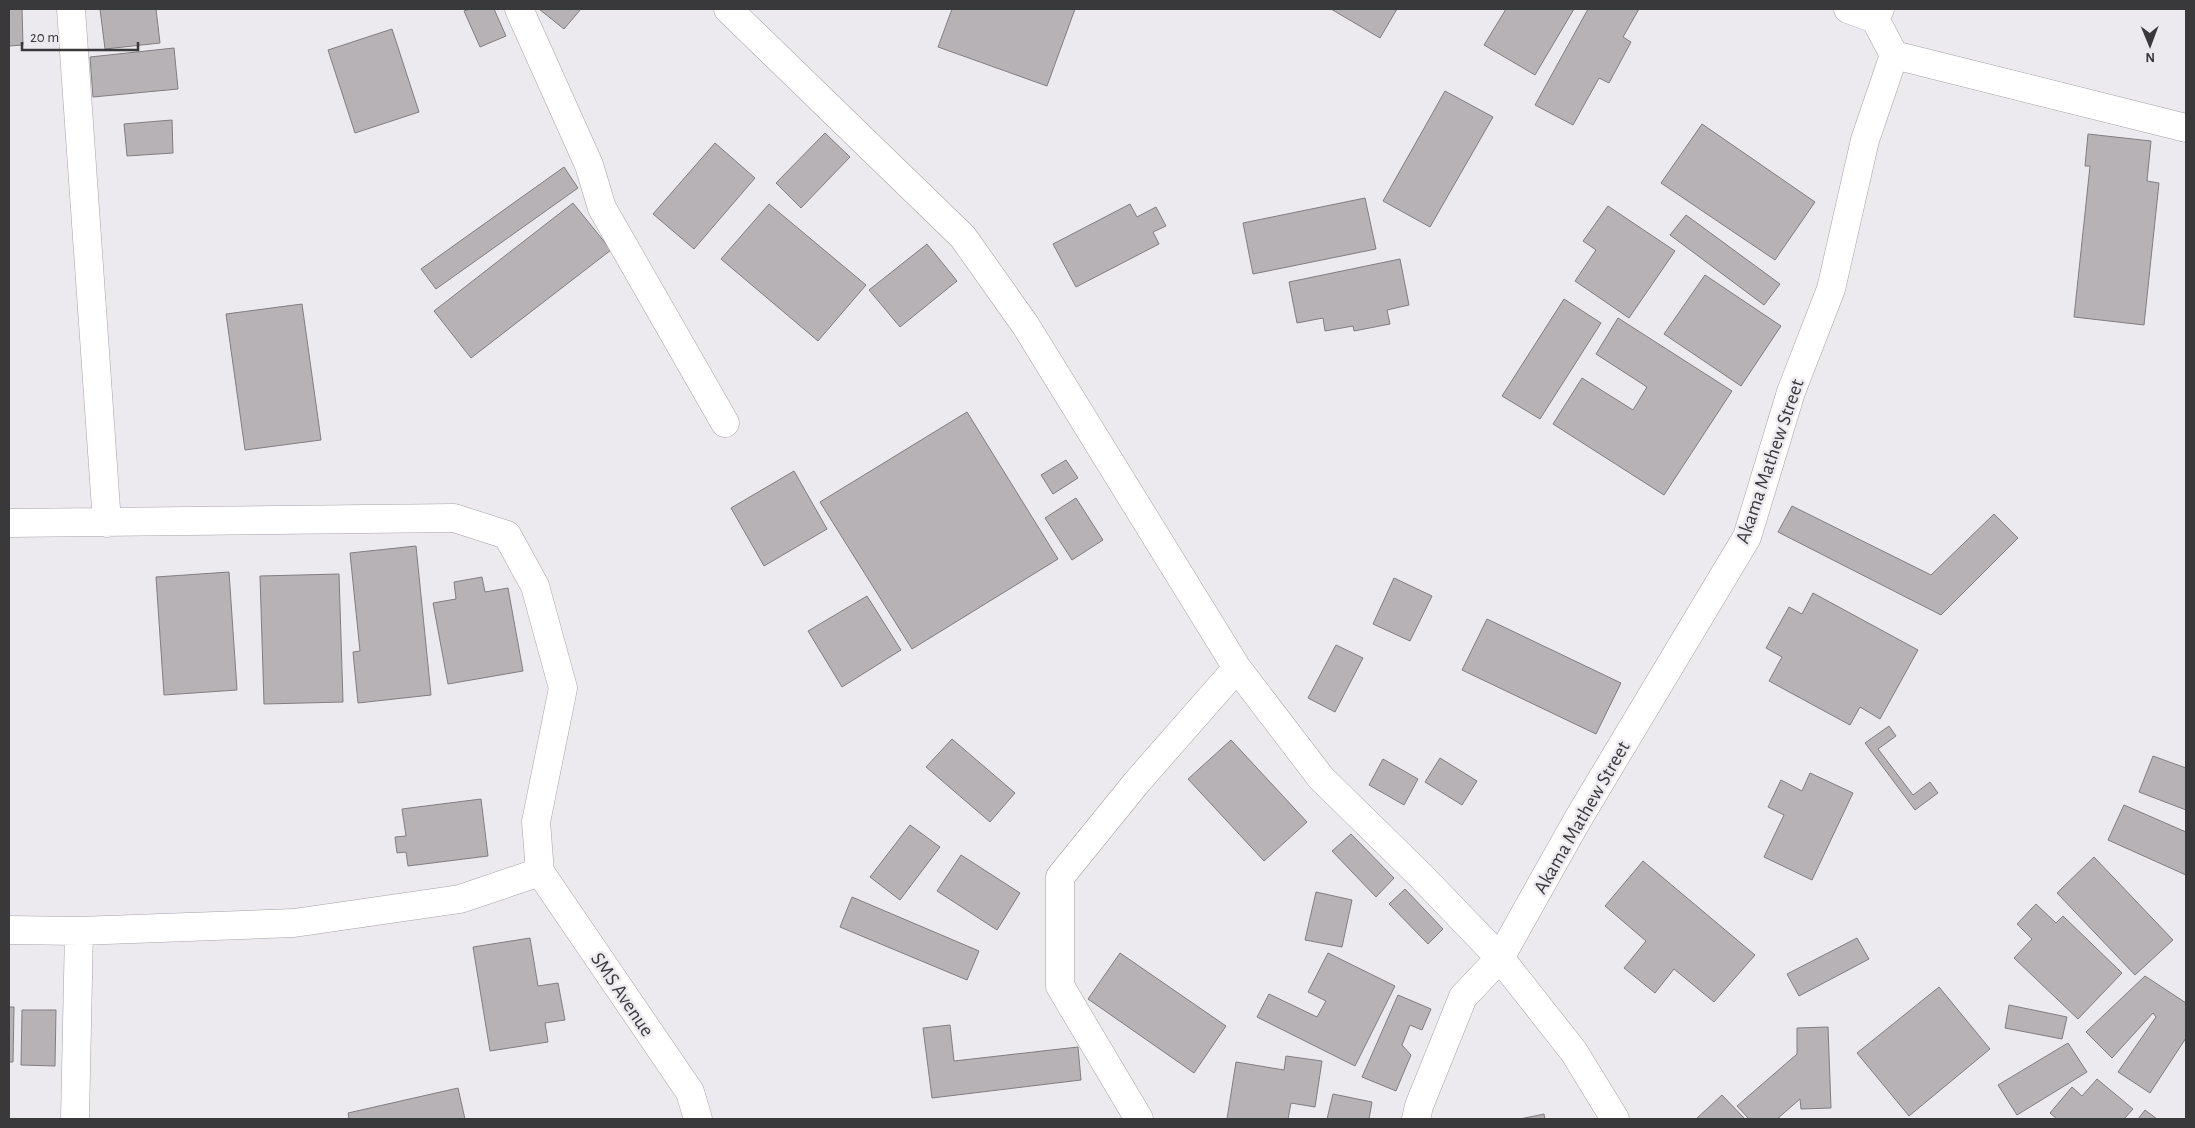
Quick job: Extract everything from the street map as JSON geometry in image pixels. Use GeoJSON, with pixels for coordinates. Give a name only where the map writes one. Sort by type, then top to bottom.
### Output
{"type":"FeatureCollection","features":[{"type":"Feature","properties":{"kind":"street"},"geometry":{"type":"LineString","coordinates":[[71,9],[107,523]]}},
{"type":"Feature","properties":{"kind":"street"},"geometry":{"type":"LineString","coordinates":[[519,9],[589,165],[602,208],[725,423]]}},
{"type":"Feature","properties":{"kind":"street"},"geometry":{"type":"LineString","coordinates":[[728,9],[964,237],[1026,326],[1237,668],[1321,778],[1421,876],[1500,958],[1574,1052],[1615,1119]]}},
{"type":"Feature","properties":{"kind":"street"},"geometry":{"type":"LineString","coordinates":[[1848,9],[1877,14],[1894,55],[2186,128]]}},
{"type":"Feature","properties":{"kind":"street","name":"Akama Mathew Street"},"geometry":{"type":"LineString","coordinates":[[1416,1119],[1419,1106],[1463,997],[1500,958],[1578,820],[1747,537],[1791,392],[1831,289],[1864,140],[1894,55]]}},
{"type":"Feature","properties":{"kind":"street"},"geometry":{"type":"LineString","coordinates":[[9,523],[454,518],[507,535],[535,586],[563,688],[536,822],[540,872],[460,899],[294,923],[79,931],[9,930]]}},
{"type":"Feature","properties":{"kind":"street"},"geometry":{"type":"LineString","coordinates":[[1139,1119],[1060,986],[1060,877],[1137,782],[1237,668]]}},
{"type":"Feature","properties":{"kind":"street","name":"SMS Avenue"},"geometry":{"type":"LineString","coordinates":[[540,872],[690,1092],[698,1119]]}},
{"type":"Feature","properties":{"kind":"street"},"geometry":{"type":"LineString","coordinates":[[75,1119],[79,931]]}},
{"type":"Feature","properties":{"kind":"building"},"geometry":{"type":"Polygon","coordinates":[[[9,9],[22,9],[23,45],[9,46],[9,9]]]}},
{"type":"Feature","properties":{"kind":"building"},"geometry":{"type":"Polygon","coordinates":[[[100,9],[156,9],[160,43],[105,49],[100,9]]]}},
{"type":"Feature","properties":{"kind":"building"},"geometry":{"type":"Polygon","coordinates":[[[470,9],[494,9],[506,36],[480,47],[464,11],[470,9]]]}},
{"type":"Feature","properties":{"kind":"building"},"geometry":{"type":"Polygon","coordinates":[[[539,9],[581,9],[564,29],[539,9]]]}},
{"type":"Feature","properties":{"kind":"building"},"geometry":{"type":"Polygon","coordinates":[[[952,9],[1075,9],[1047,86],[938,47],[952,9]]]}},
{"type":"Feature","properties":{"kind":"building"},"geometry":{"type":"Polygon","coordinates":[[[1331,9],[1397,9],[1380,38],[1331,9]]]}},
{"type":"Feature","properties":{"kind":"building"},"geometry":{"type":"Polygon","coordinates":[[[1506,9],[1574,9],[1535,75],[1484,45],[1506,9]]]}},
{"type":"Feature","properties":{"kind":"building"},"geometry":{"type":"Polygon","coordinates":[[[1588,9],[1639,9],[1623,37],[1631,42],[1609,83],[1599,78],[1573,125],[1535,105],[1588,9]]]}},
{"type":"Feature","properties":{"kind":"building"},"geometry":{"type":"Polygon","coordinates":[[[392,29],[419,112],[355,133],[328,50],[392,29]]]}},
{"type":"Feature","properties":{"kind":"building"},"geometry":{"type":"Polygon","coordinates":[[[174,48],[178,89],[93,97],[90,57],[174,48]]]}},
{"type":"Feature","properties":{"kind":"building"},"geometry":{"type":"Polygon","coordinates":[[[1445,91],[1493,117],[1430,227],[1383,201],[1445,91]]]}},
{"type":"Feature","properties":{"kind":"building"},"geometry":{"type":"Polygon","coordinates":[[[172,120],[173,153],[127,156],[124,124],[172,120]]]}},
{"type":"Feature","properties":{"kind":"building"},"geometry":{"type":"Polygon","coordinates":[[[1702,124],[1815,202],[1775,260],[1661,183],[1702,124]]]}},
{"type":"Feature","properties":{"kind":"building"},"geometry":{"type":"Polygon","coordinates":[[[825,133],[850,157],[801,208],[776,183],[825,133]]]}},
{"type":"Feature","properties":{"kind":"building"},"geometry":{"type":"Polygon","coordinates":[[[2088,134],[2151,141],[2147,181],[2159,183],[2144,325],[2074,317],[2090,166],[2085,166],[2088,134]]]}},
{"type":"Feature","properties":{"kind":"building"},"geometry":{"type":"Polygon","coordinates":[[[715,143],[755,178],[694,249],[653,214],[715,143]]]}},
{"type":"Feature","properties":{"kind":"building"},"geometry":{"type":"Polygon","coordinates":[[[564,167],[578,188],[436,289],[421,269],[564,167]]]}},
{"type":"Feature","properties":{"kind":"building"},"geometry":{"type":"Polygon","coordinates":[[[1365,198],[1376,249],[1253,274],[1243,223],[1365,198]]]}},
{"type":"Feature","properties":{"kind":"building"},"geometry":{"type":"Polygon","coordinates":[[[573,203],[611,250],[471,358],[434,311],[573,203]]]}},
{"type":"Feature","properties":{"kind":"building"},"geometry":{"type":"Polygon","coordinates":[[[769,204],[866,285],[818,341],[721,259],[769,204]]]}},
{"type":"Feature","properties":{"kind":"building"},"geometry":{"type":"Polygon","coordinates":[[[1130,204],[1137,217],[1156,207],[1166,226],[1153,232],[1159,244],[1076,287],[1053,244],[1130,204]]]}},
{"type":"Feature","properties":{"kind":"building"},"geometry":{"type":"Polygon","coordinates":[[[1608,206],[1675,251],[1629,318],[1575,281],[1596,250],[1583,241],[1608,206]]]}},
{"type":"Feature","properties":{"kind":"building"},"geometry":{"type":"Polygon","coordinates":[[[1686,215],[1780,284],[1764,305],[1670,235],[1686,215]]]}},
{"type":"Feature","properties":{"kind":"building"},"geometry":{"type":"Polygon","coordinates":[[[927,244],[957,281],[900,327],[869,290],[927,244]]]}},
{"type":"Feature","properties":{"kind":"building"},"geometry":{"type":"Polygon","coordinates":[[[1400,259],[1409,305],[1387,310],[1390,324],[1354,331],[1353,326],[1325,331],[1323,318],[1297,323],[1289,282],[1400,259]]]}},
{"type":"Feature","properties":{"kind":"building"},"geometry":{"type":"Polygon","coordinates":[[[1705,275],[1781,326],[1741,386],[1664,334],[1705,275]]]}},
{"type":"Feature","properties":{"kind":"building"},"geometry":{"type":"Polygon","coordinates":[[[1564,299],[1601,323],[1540,419],[1502,396],[1564,299]]]}},
{"type":"Feature","properties":{"kind":"building"},"geometry":{"type":"Polygon","coordinates":[[[302,304],[321,440],[245,450],[226,314],[302,304]]]}},
{"type":"Feature","properties":{"kind":"building"},"geometry":{"type":"Polygon","coordinates":[[[1618,318],[1732,391],[1664,495],[1553,424],[1582,378],[1633,410],[1647,387],[1596,354],[1618,318]]]}},
{"type":"Feature","properties":{"kind":"building"},"geometry":{"type":"Polygon","coordinates":[[[967,412],[1058,559],[912,649],[820,502],[967,412]]]}},
{"type":"Feature","properties":{"kind":"building"},"geometry":{"type":"Polygon","coordinates":[[[1066,460],[1078,478],[1053,494],[1041,475],[1066,460]]]}},
{"type":"Feature","properties":{"kind":"building"},"geometry":{"type":"Polygon","coordinates":[[[794,471],[827,529],[764,566],[731,508],[794,471]]]}},
{"type":"Feature","properties":{"kind":"building"},"geometry":{"type":"Polygon","coordinates":[[[1076,498],[1103,540],[1072,560],[1045,518],[1076,498]]]}},
{"type":"Feature","properties":{"kind":"building"},"geometry":{"type":"Polygon","coordinates":[[[1792,506],[1931,575],[1994,514],[2018,538],[1941,615],[1778,532],[1792,506]]]}},
{"type":"Feature","properties":{"kind":"building"},"geometry":{"type":"Polygon","coordinates":[[[416,546],[431,695],[358,703],[353,652],[360,651],[350,553],[416,546]]]}},
{"type":"Feature","properties":{"kind":"building"},"geometry":{"type":"Polygon","coordinates":[[[229,572],[237,690],[164,695],[156,577],[229,572]]]}},
{"type":"Feature","properties":{"kind":"building"},"geometry":{"type":"Polygon","coordinates":[[[339,574],[343,702],[264,704],[260,576],[339,574]]]}},
{"type":"Feature","properties":{"kind":"building"},"geometry":{"type":"Polygon","coordinates":[[[482,577],[485,592],[508,588],[523,671],[448,684],[433,603],[456,599],[454,582],[482,577]]]}},
{"type":"Feature","properties":{"kind":"building"},"geometry":{"type":"Polygon","coordinates":[[[1394,578],[1432,596],[1410,641],[1373,624],[1394,578]]]}},
{"type":"Feature","properties":{"kind":"building"},"geometry":{"type":"Polygon","coordinates":[[[1813,593],[1918,650],[1880,719],[1860,707],[1850,725],[1769,681],[1782,657],[1766,648],[1789,607],[1802,614],[1813,593]]]}},
{"type":"Feature","properties":{"kind":"building"},"geometry":{"type":"Polygon","coordinates":[[[867,596],[901,650],[842,687],[808,631],[867,596]]]}},
{"type":"Feature","properties":{"kind":"building"},"geometry":{"type":"Polygon","coordinates":[[[1487,619],[1621,683],[1596,734],[1462,670],[1487,619]]]}},
{"type":"Feature","properties":{"kind":"building"},"geometry":{"type":"Polygon","coordinates":[[[1336,645],[1363,658],[1335,712],[1308,698],[1336,645]]]}},
{"type":"Feature","properties":{"kind":"building"},"geometry":{"type":"Polygon","coordinates":[[[1889,726],[1896,736],[1878,749],[1913,795],[1930,782],[1938,793],[1915,810],[1865,743],[1889,726]]]}},
{"type":"Feature","properties":{"kind":"building"},"geometry":{"type":"Polygon","coordinates":[[[952,739],[1015,793],[990,822],[926,767],[952,739]]]}},
{"type":"Feature","properties":{"kind":"building"},"geometry":{"type":"Polygon","coordinates":[[[1231,740],[1307,822],[1264,861],[1188,779],[1231,740]]]}},
{"type":"Feature","properties":{"kind":"building"},"geometry":{"type":"Polygon","coordinates":[[[2153,756],[2186,768],[2186,810],[2139,792],[2153,756]]]}},
{"type":"Feature","properties":{"kind":"building"},"geometry":{"type":"Polygon","coordinates":[[[1440,758],[1477,781],[1462,805],[1425,782],[1440,758]]]}},
{"type":"Feature","properties":{"kind":"building"},"geometry":{"type":"Polygon","coordinates":[[[1383,759],[1418,779],[1404,805],[1369,785],[1383,759]]]}},
{"type":"Feature","properties":{"kind":"building"},"geometry":{"type":"Polygon","coordinates":[[[1810,773],[1853,793],[1812,880],[1764,857],[1784,815],[1768,807],[1781,780],[1802,791],[1810,773]]]}},
{"type":"Feature","properties":{"kind":"building"},"geometry":{"type":"Polygon","coordinates":[[[481,799],[488,856],[408,866],[406,852],[397,853],[395,837],[406,836],[402,809],[481,799]]]}},
{"type":"Feature","properties":{"kind":"building"},"geometry":{"type":"Polygon","coordinates":[[[2124,805],[2186,832],[2186,875],[2108,840],[2124,805]]]}},
{"type":"Feature","properties":{"kind":"building"},"geometry":{"type":"Polygon","coordinates":[[[910,825],[940,847],[900,900],[870,877],[910,825]]]}},
{"type":"Feature","properties":{"kind":"building"},"geometry":{"type":"Polygon","coordinates":[[[1351,834],[1394,878],[1376,897],[1332,851],[1351,834]]]}},
{"type":"Feature","properties":{"kind":"building"},"geometry":{"type":"Polygon","coordinates":[[[961,855],[1020,893],[997,930],[937,891],[961,855]]]}},
{"type":"Feature","properties":{"kind":"building"},"geometry":{"type":"Polygon","coordinates":[[[2094,857],[2173,940],[2135,975],[2057,893],[2094,857]]]}},
{"type":"Feature","properties":{"kind":"building"},"geometry":{"type":"Polygon","coordinates":[[[1643,861],[1755,955],[1714,1002],[1674,969],[1655,993],[1624,968],[1646,941],[1605,906],[1643,861]]]}},
{"type":"Feature","properties":{"kind":"building"},"geometry":{"type":"Polygon","coordinates":[[[1405,889],[1443,929],[1428,944],[1389,904],[1405,889]]]}},
{"type":"Feature","properties":{"kind":"building"},"geometry":{"type":"Polygon","coordinates":[[[1316,892],[1352,900],[1342,947],[1305,940],[1316,892]]]}},
{"type":"Feature","properties":{"kind":"building"},"geometry":{"type":"Polygon","coordinates":[[[852,897],[979,951],[967,980],[840,927],[852,897]]]}},
{"type":"Feature","properties":{"kind":"building"},"geometry":{"type":"Polygon","coordinates":[[[2036,904],[2056,923],[2063,916],[2122,973],[2078,1019],[2014,958],[2032,939],[2017,924],[2036,904]]]}},
{"type":"Feature","properties":{"kind":"building"},"geometry":{"type":"Polygon","coordinates":[[[530,938],[538,986],[558,983],[565,1020],[545,1023],[548,1042],[490,1051],[473,947],[530,938]]]}},
{"type":"Feature","properties":{"kind":"building"},"geometry":{"type":"Polygon","coordinates":[[[1857,938],[1869,959],[1799,996],[1787,974],[1857,938]]]}},
{"type":"Feature","properties":{"kind":"building"},"geometry":{"type":"Polygon","coordinates":[[[1120,953],[1226,1026],[1194,1073],[1088,999],[1120,953]]]}},
{"type":"Feature","properties":{"kind":"building"},"geometry":{"type":"Polygon","coordinates":[[[1328,953],[1395,986],[1355,1066],[1257,1017],[1269,994],[1317,1017],[1326,1001],[1308,992],[1328,953]]]}},
{"type":"Feature","properties":{"kind":"building"},"geometry":{"type":"Polygon","coordinates":[[[2145,976],[2186,1003],[2186,1038],[2150,1093],[2118,1072],[2156,1017],[2153,1013],[2112,1058],[2086,1032],[2145,976]]]}},
{"type":"Feature","properties":{"kind":"building"},"geometry":{"type":"Polygon","coordinates":[[[1939,987],[1990,1049],[1909,1116],[1857,1053],[1939,987]]]}},
{"type":"Feature","properties":{"kind":"building"},"geometry":{"type":"Polygon","coordinates":[[[1398,995],[1431,1009],[1422,1030],[1410,1025],[1402,1045],[1411,1055],[1396,1091],[1362,1077],[1398,995]]]}},
{"type":"Feature","properties":{"kind":"building"},"geometry":{"type":"Polygon","coordinates":[[[2009,1005],[2067,1017],[2062,1039],[2005,1028],[2009,1005]]]}},
{"type":"Feature","properties":{"kind":"building"},"geometry":{"type":"Polygon","coordinates":[[[9,1007],[14,1007],[13,1062],[9,1062],[9,1007]]]}},
{"type":"Feature","properties":{"kind":"building"},"geometry":{"type":"Polygon","coordinates":[[[22,1010],[56,1010],[55,1066],[21,1065],[22,1010]]]}},
{"type":"Feature","properties":{"kind":"building"},"geometry":{"type":"Polygon","coordinates":[[[950,1025],[954,1061],[1078,1047],[1081,1080],[932,1098],[923,1028],[950,1025]]]}},
{"type":"Feature","properties":{"kind":"building"},"geometry":{"type":"Polygon","coordinates":[[[1828,1027],[1831,1108],[1801,1109],[1800,1099],[1777,1119],[1749,1119],[1737,1106],[1797,1054],[1797,1028],[1828,1027]]]}},
{"type":"Feature","properties":{"kind":"building"},"geometry":{"type":"Polygon","coordinates":[[[2068,1043],[2087,1072],[2017,1115],[1998,1085],[2068,1043]]]}},
{"type":"Feature","properties":{"kind":"building"},"geometry":{"type":"Polygon","coordinates":[[[1286,1056],[1322,1061],[1315,1107],[1291,1103],[1288,1119],[1227,1119],[1236,1062],[1284,1070],[1286,1056]]]}},
{"type":"Feature","properties":{"kind":"building"},"geometry":{"type":"Polygon","coordinates":[[[2097,1079],[2133,1109],[2124,1119],[2057,1119],[2050,1113],[2072,1087],[2082,1096],[2097,1079]]]}},
{"type":"Feature","properties":{"kind":"building"},"geometry":{"type":"Polygon","coordinates":[[[458,1088],[465,1119],[349,1119],[348,1113],[458,1088]]]}},
{"type":"Feature","properties":{"kind":"building"},"geometry":{"type":"Polygon","coordinates":[[[1333,1094],[1372,1102],[1369,1119],[1327,1119],[1333,1094]]]}},
{"type":"Feature","properties":{"kind":"building"},"geometry":{"type":"Polygon","coordinates":[[[1722,1095],[1745,1119],[1696,1119],[1722,1095]]]}},
{"type":"Feature","properties":{"kind":"building"},"geometry":{"type":"Polygon","coordinates":[[[2145,1110],[2157,1119],[2138,1119],[2145,1110]]]}},
{"type":"Feature","properties":{"kind":"building"},"geometry":{"type":"Polygon","coordinates":[[[1544,1114],[1545,1119],[1520,1119],[1544,1114]]]}}]}
